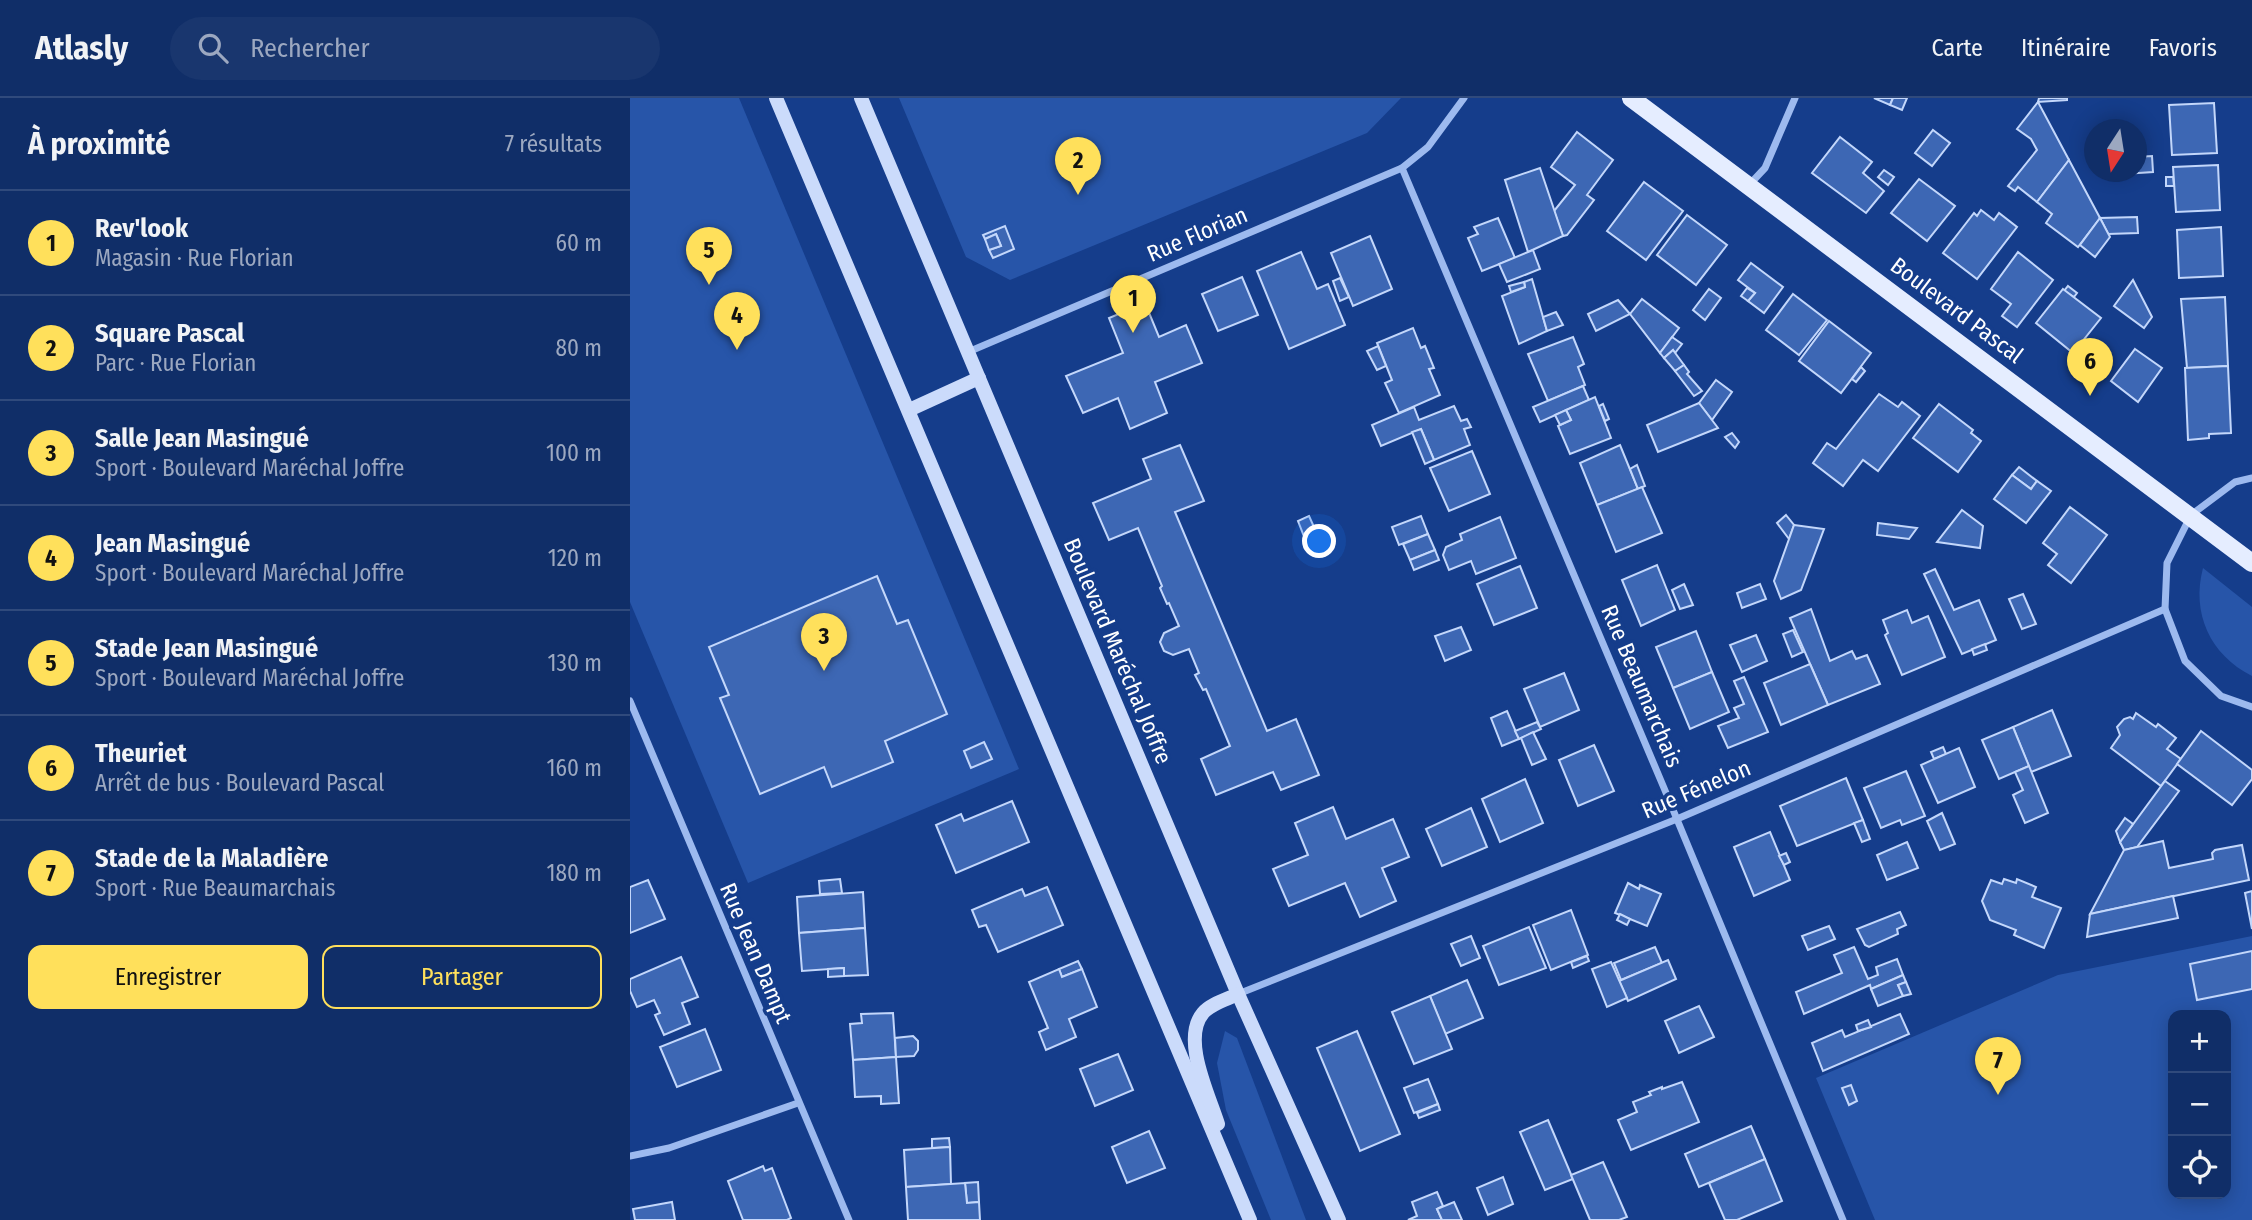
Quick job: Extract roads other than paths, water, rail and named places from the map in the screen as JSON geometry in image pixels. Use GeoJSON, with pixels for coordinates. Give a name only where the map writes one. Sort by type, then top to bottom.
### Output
{"type":"FeatureCollection","features":[{"type":"Feature","properties":{"kind":"main road"},"geometry":{"type":"LineString","coordinates":[[776,98],[1248,1216]]}},
{"type":"Feature","properties":{"kind":"main road","name":"Boulevard Maréchal Joffre"},"geometry":{"type":"LineString","coordinates":[[861,98],[1238,994],[1339,1220]]}},
{"type":"Feature","properties":{"kind":"main road","name":"Boulevard Pascal"},"geometry":{"type":"LineString","coordinates":[[1631,98],[2252,563]]}},
{"type":"Feature","properties":{"kind":"main road"},"geometry":{"type":"LineString","coordinates":[[909,410],[979,378]]}},
{"type":"Feature","properties":{"kind":"main road"},"geometry":{"type":"LineString","coordinates":[[1238,994],[1204,1011],[1194,1031],[1196,1054],[1248,1216]]}},
{"type":"Feature","properties":{"kind":"street","name":"Rue Florian"},"geometry":{"type":"LineString","coordinates":[[968,352],[1402,168],[1428,147],[1464,98]]}},
{"type":"Feature","properties":{"kind":"street"},"geometry":{"type":"LineString","coordinates":[[1749,185],[1765,167],[1795,98]]}},
{"type":"Feature","properties":{"kind":"street","name":"Rue Beaumarchais"},"geometry":{"type":"LineString","coordinates":[[1402,168],[1843,1220]]}},
{"type":"Feature","properties":{"kind":"street"},"geometry":{"type":"LineString","coordinates":[[2252,478],[2235,482],[2191,515],[2167,564],[2165,610],[2185,661],[2221,696],[2252,707]]}},
{"type":"Feature","properties":{"kind":"street","name":"Rue Fénelon"},"geometry":{"type":"LineString","coordinates":[[1238,994],[1677,819],[2165,610]]}},
{"type":"Feature","properties":{"kind":"street","name":"Rue Jean Dampt"},"geometry":{"type":"LineString","coordinates":[[630,701],[849,1220]]}},
{"type":"Feature","properties":{"kind":"street"},"geometry":{"type":"LineString","coordinates":[[630,1156],[669,1148],[798,1103]]}},
{"type":"Feature","properties":{"kind":"place","name":"Square Pascal"},"geometry":{"type":"Point","coordinates":[1078,195]}},
{"type":"Feature","properties":{"kind":"place","name":"Stade Jean Masingué"},"geometry":{"type":"Point","coordinates":[709,285]}},
{"type":"Feature","properties":{"kind":"place","name":"Rev'look"},"geometry":{"type":"Point","coordinates":[1133,333]}},
{"type":"Feature","properties":{"kind":"place","name":"Jean Masingué"},"geometry":{"type":"Point","coordinates":[737,350]}},
{"type":"Feature","properties":{"kind":"place","name":"Theuriet"},"geometry":{"type":"Point","coordinates":[2090,396]}},
{"type":"Feature","properties":{"kind":"place","name":"Salle Jean Masingué"},"geometry":{"type":"Point","coordinates":[824,671]}},
{"type":"Feature","properties":{"kind":"place","name":"Stade de la Maladière"},"geometry":{"type":"Point","coordinates":[1998,1095]}}]}
